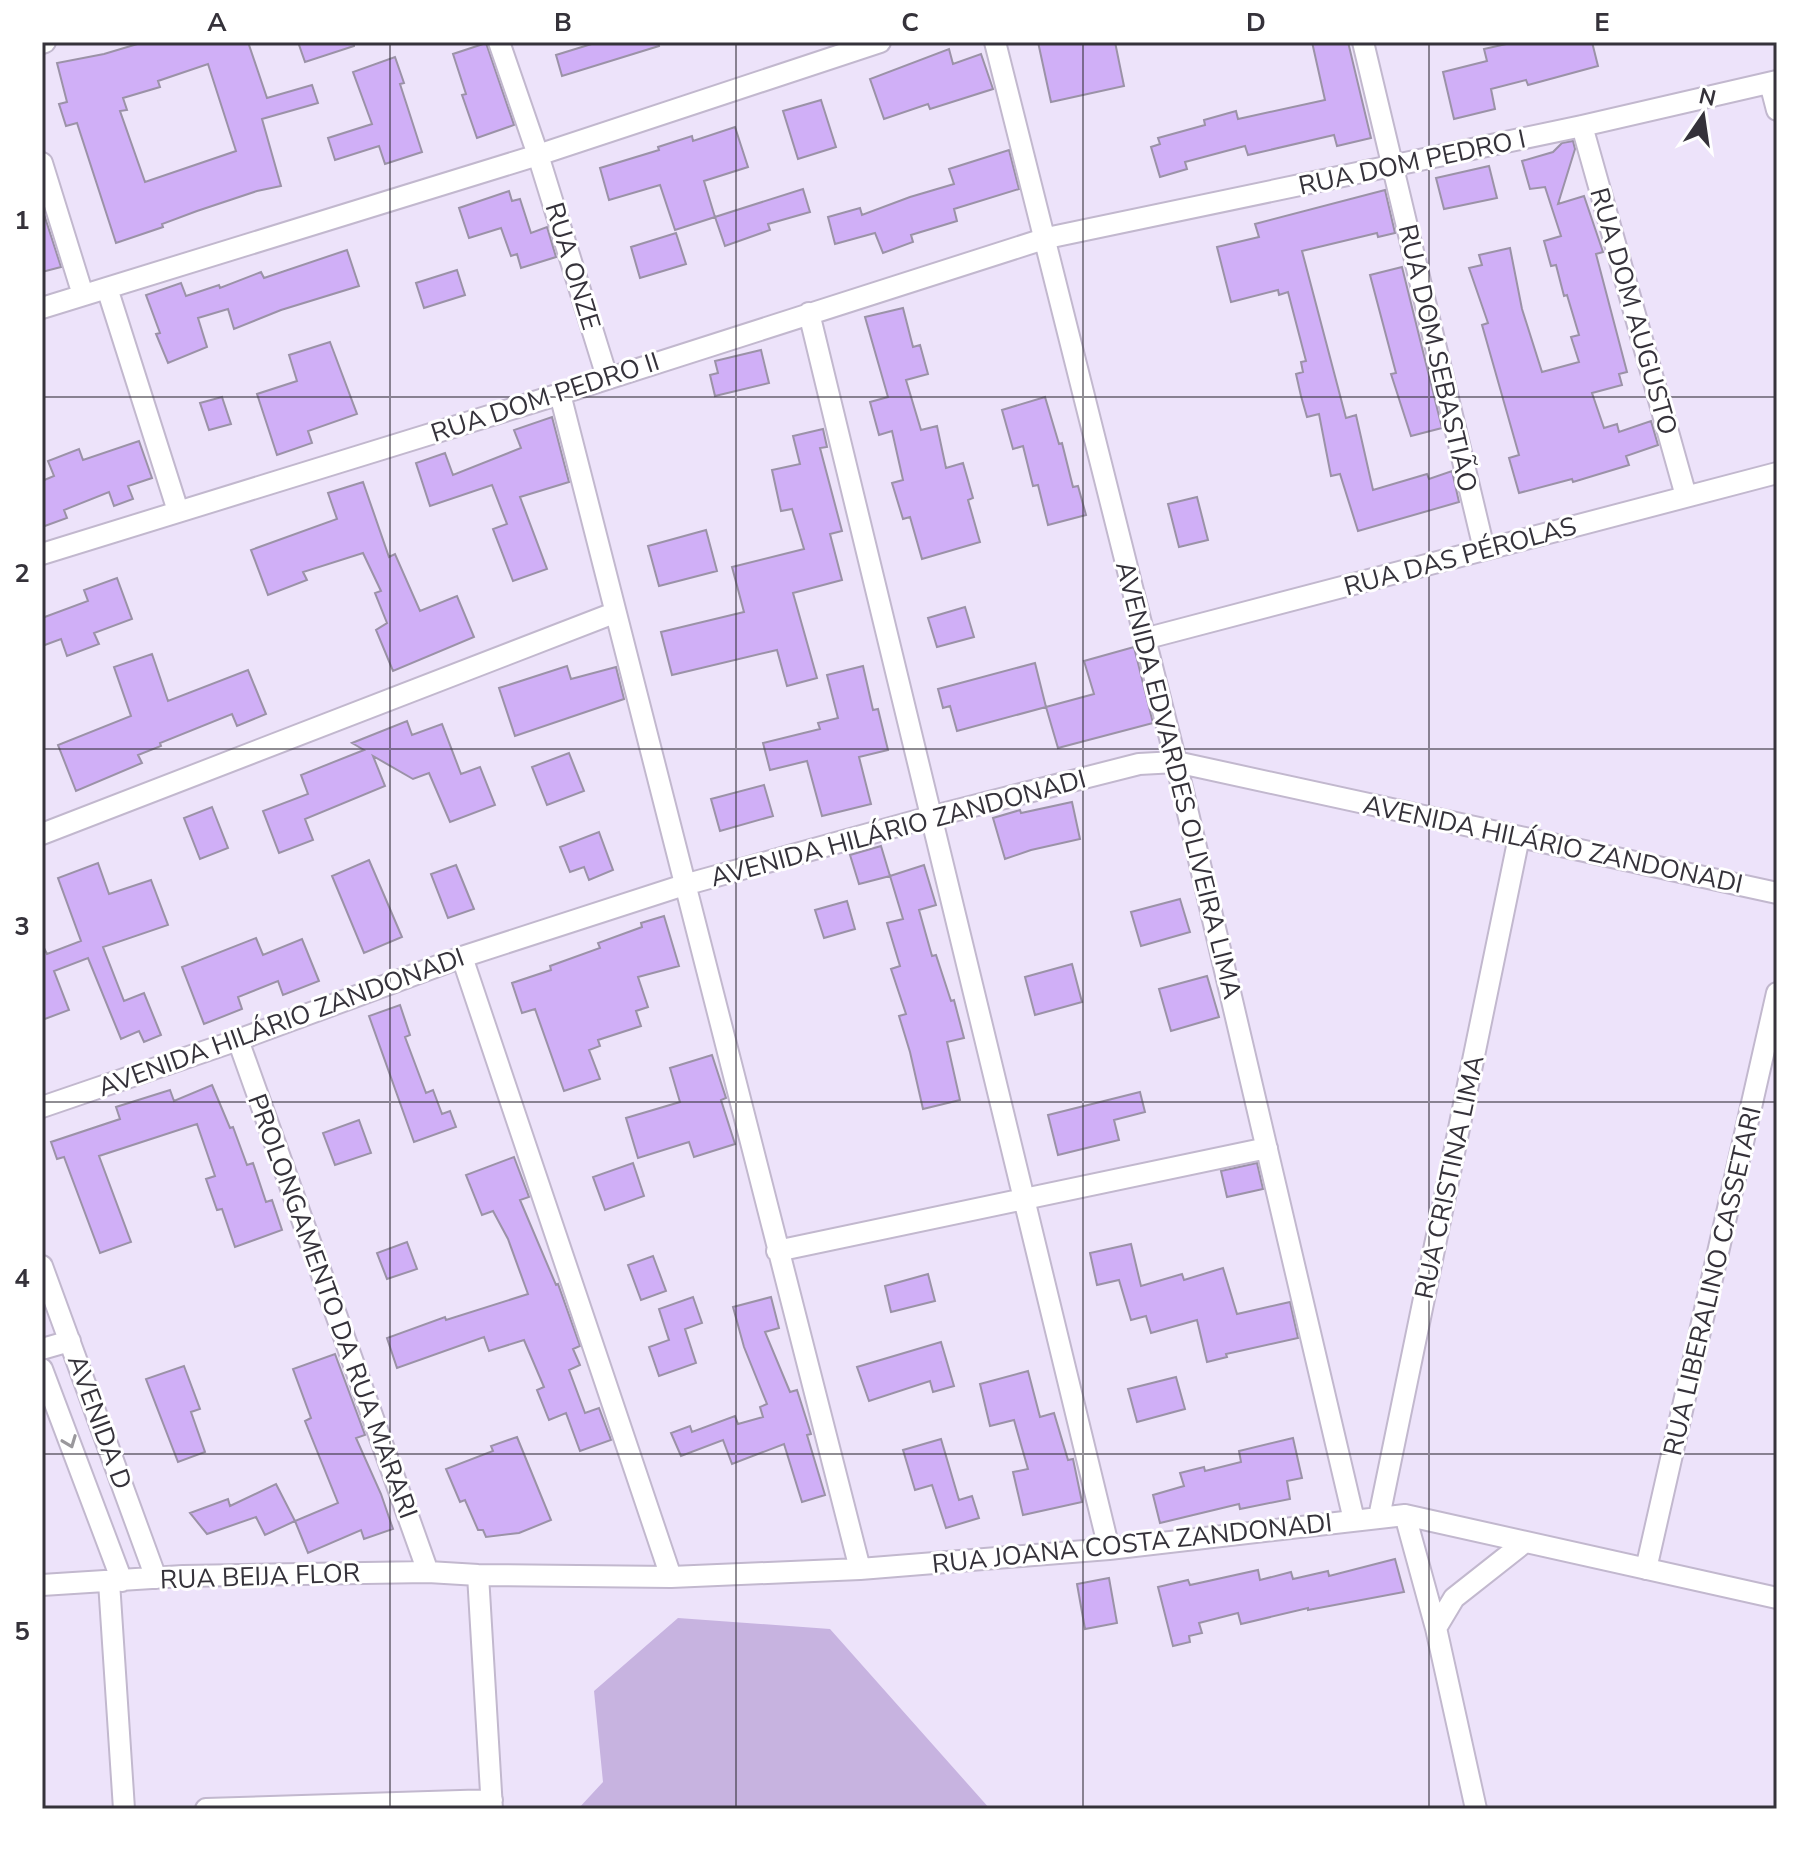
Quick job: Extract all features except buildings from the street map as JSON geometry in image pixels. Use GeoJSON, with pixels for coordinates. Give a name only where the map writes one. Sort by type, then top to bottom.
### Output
{"type":"FeatureCollection","features":[{"type":"Feature","properties":{"kind":"street","name":"RUA ONZE"},"geometry":{"type":"LineString","coordinates":[[499,42],[538,155],[607,377]]}},
{"type":"Feature","properties":{"kind":"street"},"geometry":{"type":"LineString","coordinates":[[42,308],[538,155],[880,42]]}},
{"type":"Feature","properties":{"kind":"street","name":"AVENIDA EDVARDES OLIVEIRA LIMA"},"geometry":{"type":"LineString","coordinates":[[995,42],[1047,238],[1176,762],[1354,1520]]}},
{"type":"Feature","properties":{"kind":"street","name":"RUA DOM SEBASTIÃO"},"geometry":{"type":"LineString","coordinates":[[1363,42],[1484,549]]}},
{"type":"Feature","properties":{"kind":"street"},"geometry":{"type":"LineString","coordinates":[[1774,82],[1777,110]]}},
{"type":"Feature","properties":{"kind":"street","name":"RUA DOM PEDRO I"},"geometry":{"type":"LineString","coordinates":[[1047,238],[1582,126],[1774,82]]}},
{"type":"Feature","properties":{"kind":"street","name":"RUA DOM AUGUSTO"},"geometry":{"type":"LineString","coordinates":[[1582,126],[1686,496]]}},
{"type":"Feature","properties":{"kind":"street"},"geometry":{"type":"LineString","coordinates":[[42,163],[83,295]]}},
{"type":"Feature","properties":{"kind":"street","name":"RUA DOM PEDRO II"},"geometry":{"type":"LineString","coordinates":[[42,554],[560,394],[1047,238]]}},
{"type":"Feature","properties":{"kind":"street"},"geometry":{"type":"LineString","coordinates":[[107,288],[178,511]]}},
{"type":"Feature","properties":{"kind":"street"},"geometry":{"type":"LineString","coordinates":[[809,313],[1109,1549]]}},
{"type":"Feature","properties":{"kind":"street"},"geometry":{"type":"LineString","coordinates":[[560,394],[860,1569]]}},
{"type":"Feature","properties":{"kind":"street","name":"RUA DAS PÉROLAS"},"geometry":{"type":"LineString","coordinates":[[1144,639],[1777,473]]}},
{"type":"Feature","properties":{"kind":"street"},"geometry":{"type":"LineString","coordinates":[[42,834],[614,613]]}},
{"type":"Feature","properties":{"kind":"street","name":"AVENIDA HILÁRIO ZANDONADI"},"geometry":{"type":"LineString","coordinates":[[42,1107],[238,1040],[462,957],[684,885],[930,817],[1139,764],[1176,762],[1777,893]]}},
{"type":"Feature","properties":{"kind":"street","name":"RUA CRISTINA LIMA"},"geometry":{"type":"LineString","coordinates":[[1379,1517],[1519,837]]}},
{"type":"Feature","properties":{"kind":"street"},"geometry":{"type":"LineString","coordinates":[[462,957],[671,1577]]}},
{"type":"Feature","properties":{"kind":"street","name":"RUA LIBERALINO CASSETARI"},"geometry":{"type":"LineString","coordinates":[[1646,1569],[1777,993]]}},
{"type":"Feature","properties":{"kind":"street","name":"PROLONGAMENTO DA RUA MARARI"},"geometry":{"type":"LineString","coordinates":[[238,1040],[428,1572]]}},
{"type":"Feature","properties":{"kind":"street"},"geometry":{"type":"LineString","coordinates":[[777,1251],[1267,1148]]}},
{"type":"Feature","properties":{"kind":"street","name":"AVENIDA D"},"geometry":{"type":"LineString","coordinates":[[42,1266],[156,1578]]}},
{"type":"Feature","properties":{"kind":"street"},"geometry":{"type":"LineString","coordinates":[[42,1349],[70,1341]]}},
{"type":"Feature","properties":{"kind":"street"},"geometry":{"type":"LineString","coordinates":[[42,1369],[116,1582],[124,1809]]}},
{"type":"Feature","properties":{"kind":"street"},"geometry":{"type":"LineString","coordinates":[[1405,1515],[1436,1628],[1476,1809]]}},
{"type":"Feature","properties":{"kind":"street","name":"RUA JOANA COSTA ZANDONADI"},"geometry":{"type":"LineString","coordinates":[[478,1575],[671,1577],[860,1569],[1109,1549],[1405,1515],[1777,1598]]}},
{"type":"Feature","properties":{"kind":"street"},"geometry":{"type":"LineString","coordinates":[[1436,1628],[1454,1598],[1525,1542]]}},
{"type":"Feature","properties":{"kind":"street","name":"RUA BEIJA FLOR"},"geometry":{"type":"LineString","coordinates":[[42,1585],[156,1578],[428,1572],[478,1575]]}},
{"type":"Feature","properties":{"kind":"street"},"geometry":{"type":"LineString","coordinates":[[206,1809],[492,1805],[478,1575]]}},
{"type":"Feature","properties":{"kind":"shaded area"},"geometry":{"type":"Polygon","coordinates":[[[678,1618],[830,1629],[990,1809],[578,1809],[603,1782],[594,1691],[678,1618]]]}}]}
